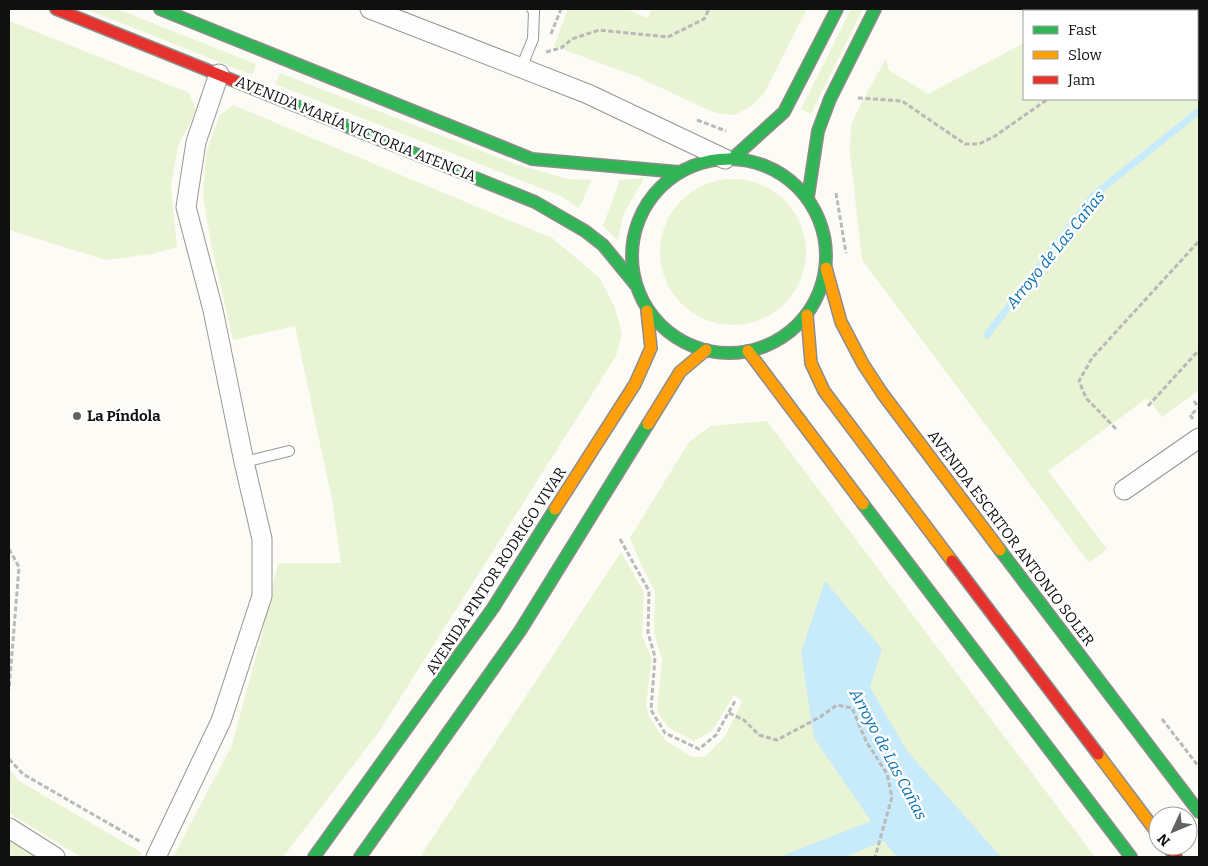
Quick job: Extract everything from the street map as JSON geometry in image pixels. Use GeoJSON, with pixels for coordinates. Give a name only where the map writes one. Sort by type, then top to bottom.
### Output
{"type":"FeatureCollection","features":[{"type":"Feature","properties":{"kind":"main road","name":"AVENIDA MARÍA VICTORIA ATENCIA"},"geometry":{"type":"LineString","coordinates":[[56,9],[535,202],[585,231],[603,244],[635,284]]}},
{"type":"Feature","properties":{"kind":"main road"},"geometry":{"type":"LineString","coordinates":[[160,9],[532,159],[679,172]]}},
{"type":"Feature","properties":{"kind":"main road"},"geometry":{"type":"LineString","coordinates":[[728,159],[784,112],[836,9]]}},
{"type":"Feature","properties":{"kind":"main road"},"geometry":{"type":"LineString","coordinates":[[808,196],[818,131],[830,99],[875,9]]}},
{"type":"Feature","properties":{"kind":"main road"},"geometry":{"type":"LineString","coordinates":[[728,159],[756,163],[779,173],[808,196],[816,212],[825,239],[826,268],[818,296],[807,316],[791,332],[762,348],[729,354],[706,350],[670,335],[648,311],[635,284],[631,258],[634,233],[643,209],[658,188],[679,172],[705,162],[728,159]]}},
{"type":"Feature","properties":{"kind":"main road","name":"AVENIDA ESCRITOR ANTONIO SOLER"},"geometry":{"type":"LineString","coordinates":[[826,268],[841,322],[863,364],[882,393],[1199,812]]}},
{"type":"Feature","properties":{"kind":"main road","name":"AVENIDA PINTOR RODRIGO VIVAR"},"geometry":{"type":"LineString","coordinates":[[314,857],[493,608],[635,384],[651,348],[648,311]]}},
{"type":"Feature","properties":{"kind":"main road"},"geometry":{"type":"LineString","coordinates":[[807,316],[811,363],[824,391],[1148,821]]}},
{"type":"Feature","properties":{"kind":"main road"},"geometry":{"type":"LineString","coordinates":[[360,857],[520,631],[680,372],[706,350]]}},
{"type":"Feature","properties":{"kind":"main road"},"geometry":{"type":"LineString","coordinates":[[748,351],[1131,857]]}},
{"type":"Feature","properties":{"kind":"street"},"geometry":{"type":"LineString","coordinates":[[370,9],[525,59],[588,94],[728,159]]}},
{"type":"Feature","properties":{"kind":"street"},"geometry":{"type":"LineString","coordinates":[[158,855],[221,721],[262,596],[262,539],[213,310],[186,207],[196,142],[219,74]]}},
{"type":"Feature","properties":{"kind":"street"},"geometry":{"type":"LineString","coordinates":[[1124,490],[1199,438]]}},
{"type":"Feature","properties":{"kind":"street"},"geometry":{"type":"LineString","coordinates":[[9,828],[56,857]]}},
{"type":"Feature","properties":{"kind":"lane"},"geometry":{"type":"LineString","coordinates":[[525,59],[533,39],[534,11],[532,9]]}},
{"type":"Feature","properties":{"kind":"lane"},"geometry":{"type":"LineString","coordinates":[[244,462],[289,452]]}},
{"type":"Feature","properties":{"kind":"path"},"geometry":{"type":"LineString","coordinates":[[554,9],[559,14]]}},
{"type":"Feature","properties":{"kind":"path"},"geometry":{"type":"LineString","coordinates":[[550,36],[561,9]]}},
{"type":"Feature","properties":{"kind":"path"},"geometry":{"type":"LineString","coordinates":[[525,59],[561,48],[572,38],[599,30],[668,37],[704,19],[709,9]]}},
{"type":"Feature","properties":{"kind":"path"},"geometry":{"type":"LineString","coordinates":[[830,99],[864,98],[902,101],[965,144],[979,144],[995,136],[1047,100]]}},
{"type":"Feature","properties":{"kind":"path"},"geometry":{"type":"LineString","coordinates":[[690,118],[726,131],[734,130]]}},
{"type":"Feature","properties":{"kind":"path"},"geometry":{"type":"LineString","coordinates":[[835,189],[846,255]]}},
{"type":"Feature","properties":{"kind":"path"},"geometry":{"type":"LineString","coordinates":[[1116,428],[1086,398],[1079,382],[1092,358],[1199,241]]}},
{"type":"Feature","properties":{"kind":"path"},"geometry":{"type":"LineString","coordinates":[[1148,406],[1199,350]]}},
{"type":"Feature","properties":{"kind":"path"},"geometry":{"type":"LineString","coordinates":[[1194,401],[1199,408]]}},
{"type":"Feature","properties":{"kind":"path"},"geometry":{"type":"LineString","coordinates":[[620,539],[649,591],[648,633],[655,656],[651,710],[665,733],[699,749],[716,735],[735,702]]}},
{"type":"Feature","properties":{"kind":"path"},"geometry":{"type":"LineString","coordinates":[[9,549],[19,567],[9,690]]}},
{"type":"Feature","properties":{"kind":"path"},"geometry":{"type":"LineString","coordinates":[[729,712],[744,720],[759,735],[777,740],[820,718],[837,705],[852,708],[866,741],[887,774],[892,797],[875,857]]}},
{"type":"Feature","properties":{"kind":"path"},"geometry":{"type":"LineString","coordinates":[[9,759],[23,774],[158,855]]}},
{"type":"Feature","properties":{"kind":"green space"},"geometry":{"type":"Polygon","coordinates":[[[86,9],[117,9],[256,64],[252,75],[86,9]]]}},
{"type":"Feature","properties":{"kind":"green space"},"geometry":{"type":"Polygon","coordinates":[[[568,9],[626,9],[648,18],[652,9],[807,9],[765,92],[753,105],[735,115],[715,113],[638,77],[554,46],[568,9]]]}},
{"type":"Feature","properties":{"kind":"green space"},"geometry":{"type":"Polygon","coordinates":[[[851,9],[863,9],[811,114],[801,109],[851,9]]]}},
{"type":"Feature","properties":{"kind":"green space"},"geometry":{"type":"Polygon","coordinates":[[[1199,9],[1199,390],[1162,417],[1147,398],[1048,471],[1107,549],[1089,563],[862,260],[850,154],[851,125],[886,59],[889,70],[928,94],[1023,44],[1023,100],[1198,100],[1198,10],[1090,10],[1199,9]]]}},
{"type":"Feature","properties":{"kind":"green space"},"geometry":{"type":"Polygon","coordinates":[[[9,21],[189,93],[196,110],[178,147],[171,186],[177,247],[152,254],[106,260],[9,230],[9,21]]]}},
{"type":"Feature","properties":{"kind":"green space"},"geometry":{"type":"Polygon","coordinates":[[[280,73],[515,164],[568,179],[592,180],[579,208],[561,196],[275,84],[280,73]]]}},
{"type":"Feature","properties":{"kind":"green space"},"geometry":{"type":"Polygon","coordinates":[[[233,105],[552,238],[599,277],[615,308],[622,334],[616,356],[378,733],[283,857],[173,857],[232,745],[261,638],[278,563],[341,563],[332,500],[295,326],[233,340],[211,244],[203,195],[206,153],[220,115],[233,105]]]}},
{"type":"Feature","properties":{"kind":"green space"},"geometry":{"type":"Polygon","coordinates":[[[644,178],[623,215],[618,240],[603,226],[620,180],[644,178]]]}},
{"type":"Feature","properties":{"kind":"green space"},"geometry":{"type":"Polygon","coordinates":[[[733,179],[747,180],[761,185],[774,191],[785,200],[794,211],[800,224],[805,238],[805,266],[800,280],[794,293],[785,304],[774,313],[761,319],[747,324],[733,325],[719,324],[705,319],[692,313],[681,304],[672,293],[666,280],[661,266],[660,252],[661,238],[666,224],[672,211],[681,200],[692,191],[705,185],[719,180],[733,179]]]}},
{"type":"Feature","properties":{"kind":"green space"},"geometry":{"type":"Polygon","coordinates":[[[767,421],[1095,857],[420,857],[621,552],[644,592],[642,636],[652,659],[646,704],[649,717],[666,741],[692,757],[705,757],[726,735],[742,701],[734,695],[712,731],[694,741],[668,727],[657,711],[662,660],[654,633],[655,591],[630,538],[689,442],[711,426],[767,421]]]}},
{"type":"Feature","properties":{"kind":"green space"},"geometry":{"type":"Polygon","coordinates":[[[9,769],[19,781],[142,853],[139,857],[81,857],[9,813],[9,769]]]}},
{"type":"Feature","properties":{"kind":"green space"},"geometry":{"type":"Polygon","coordinates":[[[9,841],[37,857],[9,857],[9,841]]]}},
{"type":"Feature","properties":{"kind":"water"},"geometry":{"type":"Polygon","coordinates":[[[825,581],[882,649],[870,687],[907,751],[1001,857],[897,857],[884,841],[845,857],[779,857],[871,821],[814,738],[801,652],[825,581]]]}},
{"type":"Feature","properties":{"kind":"waterway","name":"Arroyo de Las Cañas"},"geometry":{"type":"LineString","coordinates":[[987,335],[1094,195],[1199,111]]}},
{"type":"Feature","properties":{"kind":"traffic: fast"},"geometry":{"type":"LineString","coordinates":[[160,9],[532,159],[679,172]]}},
{"type":"Feature","properties":{"kind":"traffic: fast"},"geometry":{"type":"LineString","coordinates":[[732,159],[784,112],[837,9]]}},
{"type":"Feature","properties":{"kind":"traffic: fast"},"geometry":{"type":"LineString","coordinates":[[808,197],[818,131],[830,99],[875,9]]}},
{"type":"Feature","properties":{"kind":"traffic: fast"},"geometry":{"type":"LineString","coordinates":[[242,84],[535,202],[585,231],[603,245],[635,284]]}},
{"type":"Feature","properties":{"kind":"traffic: fast"},"geometry":{"type":"LineString","coordinates":[[719,159],[739,159],[775,170],[798,187],[810,202],[819,219],[826,246],[826,256],[826,266],[819,293],[810,310],[798,325],[783,337],[766,346],[739,353],[719,353],[683,342],[667,331],[654,318],[643,302],[636,284],[632,266],[632,246],[643,210],[654,194],[667,181],[683,170],[701,163],[719,159]]}},
{"type":"Feature","properties":{"kind":"traffic: fast"},"geometry":{"type":"LineString","coordinates":[[360,857],[520,631],[648,424]]}},
{"type":"Feature","properties":{"kind":"traffic: fast"},"geometry":{"type":"LineString","coordinates":[[863,504],[1131,857]]}},
{"type":"Feature","properties":{"kind":"traffic: fast"},"geometry":{"type":"LineString","coordinates":[[314,857],[493,608],[555,509]]}},
{"type":"Feature","properties":{"kind":"traffic: fast"},"geometry":{"type":"LineString","coordinates":[[1000,550],[1199,812]]}},
{"type":"Feature","properties":{"kind":"traffic: slow"},"geometry":{"type":"LineString","coordinates":[[826,268],[841,322],[863,364],[882,393],[1000,550]]}},
{"type":"Feature","properties":{"kind":"traffic: slow"},"geometry":{"type":"LineString","coordinates":[[555,509],[635,384],[651,348],[647,311]]}},
{"type":"Feature","properties":{"kind":"traffic: slow"},"geometry":{"type":"LineString","coordinates":[[807,315],[811,363],[824,391],[952,561]]}},
{"type":"Feature","properties":{"kind":"traffic: slow"},"geometry":{"type":"LineString","coordinates":[[648,424],[680,372],[706,350]]}},
{"type":"Feature","properties":{"kind":"traffic: slow"},"geometry":{"type":"LineString","coordinates":[[748,351],[863,504]]}},
{"type":"Feature","properties":{"kind":"traffic: slow"},"geometry":{"type":"LineString","coordinates":[[1098,754],[1148,821]]}},
{"type":"Feature","properties":{"kind":"traffic: jam"},"geometry":{"type":"LineString","coordinates":[[56,9],[242,84]]}},
{"type":"Feature","properties":{"kind":"traffic: jam"},"geometry":{"type":"LineString","coordinates":[[952,561],[1098,754]]}},
{"type":"Feature","properties":{"kind":"place","name":"La Píndola"},"geometry":{"type":"Point","coordinates":[77,416]}}]}
